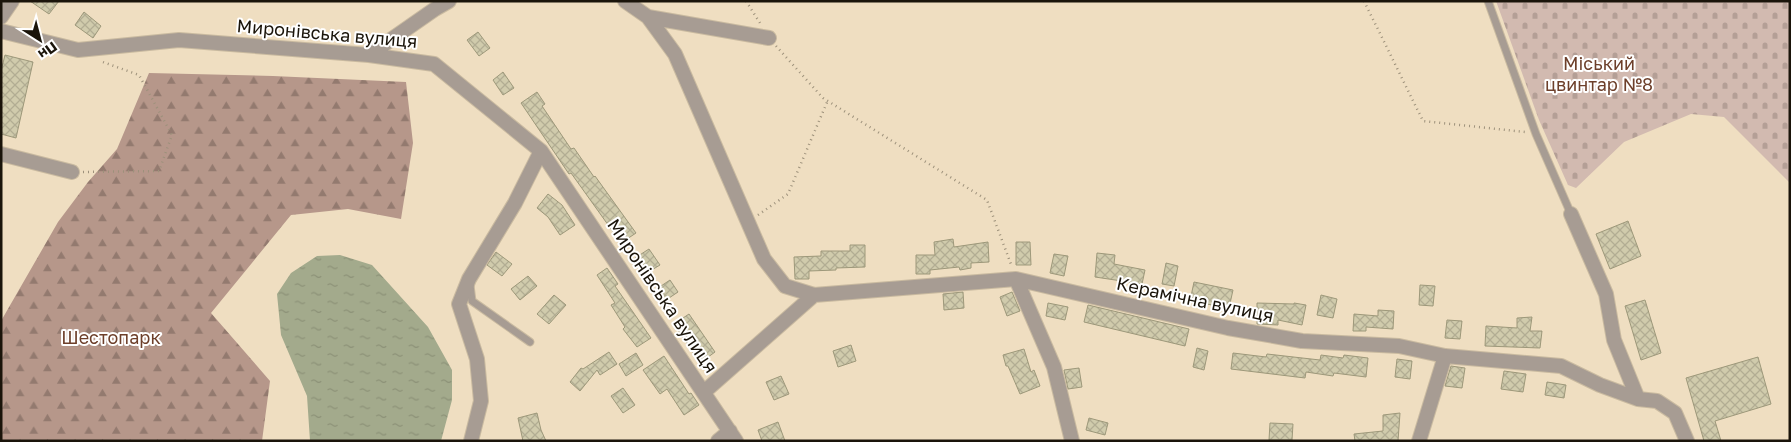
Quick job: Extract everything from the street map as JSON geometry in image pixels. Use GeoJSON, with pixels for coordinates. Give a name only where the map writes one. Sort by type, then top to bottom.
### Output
{"type":"FeatureCollection","features":[{"type":"Feature","properties":{"kind":"street"},"geometry":{"type":"LineString","coordinates":[[1,18],[12,1]]}},
{"type":"Feature","properties":{"kind":"street"},"geometry":{"type":"LineString","coordinates":[[369,55],[449,1]]}},
{"type":"Feature","properties":{"kind":"street"},"geometry":{"type":"LineString","coordinates":[[625,1],[648,17],[675,54],[764,259],[785,286],[814,295]]}},
{"type":"Feature","properties":{"kind":"street"},"geometry":{"type":"LineString","coordinates":[[648,17],[769,38]]}},
{"type":"Feature","properties":{"kind":"street","name":"Миронівська вулиця"},"geometry":{"type":"LineString","coordinates":[[1,31],[78,50],[179,40],[369,55],[434,64],[541,151],[733,436]]}},
{"type":"Feature","properties":{"kind":"street"},"geometry":{"type":"LineString","coordinates":[[472,441],[480,401],[477,359],[459,304],[469,279],[515,203],[541,151]]}},
{"type":"Feature","properties":{"kind":"street"},"geometry":{"type":"LineString","coordinates":[[1,154],[72,172]]}},
{"type":"Feature","properties":{"kind":"street"},"geometry":{"type":"LineString","coordinates":[[1571,214],[1606,294],[1614,340],[1638,399]]}},
{"type":"Feature","properties":{"kind":"street"},"geometry":{"type":"LineString","coordinates":[[1016,279],[1054,367],[1072,441]]}},
{"type":"Feature","properties":{"kind":"street","name":"Керамічна вулиця"},"geometry":{"type":"LineString","coordinates":[[814,295],[1016,279],[1228,328],[1302,341],[1399,346],[1444,356],[1561,366],[1600,385],[1638,399],[1656,401],[1675,413],[1687,441]]}},
{"type":"Feature","properties":{"kind":"street"},"geometry":{"type":"LineString","coordinates":[[704,392],[814,295]]}},
{"type":"Feature","properties":{"kind":"street"},"geometry":{"type":"LineString","coordinates":[[1419,441],[1444,356]]}},
{"type":"Feature","properties":{"kind":"street"},"geometry":{"type":"LineString","coordinates":[[718,441],[733,436]]}},
{"type":"Feature","properties":{"kind":"lane"},"geometry":{"type":"LineString","coordinates":[[1488,1],[1536,134],[1571,214]]}},
{"type":"Feature","properties":{"kind":"lane"},"geometry":{"type":"LineString","coordinates":[[469,279],[472,301],[530,342]]}},
{"type":"Feature","properties":{"kind":"path"},"geometry":{"type":"LineString","coordinates":[[746,1],[769,38],[823,98],[987,200],[1016,279]]}},
{"type":"Feature","properties":{"kind":"path"},"geometry":{"type":"LineString","coordinates":[[1364,1],[1423,121],[1536,134]]}},
{"type":"Feature","properties":{"kind":"path"},"geometry":{"type":"LineString","coordinates":[[72,172],[159,171],[172,135],[139,76],[109,65],[78,50]]}},
{"type":"Feature","properties":{"kind":"path"},"geometry":{"type":"LineString","coordinates":[[748,222],[788,194],[828,100]]}},
{"type":"Feature","properties":{"kind":"green space","name":"Міський цвинтар №8"},"geometry":{"type":"Polygon","coordinates":[[[1496,1],[1790,1],[1790,183],[1724,117],[1691,114],[1624,142],[1576,188],[1568,185],[1539,120],[1496,1]]]}},
{"type":"Feature","properties":{"kind":"green space","name":"Шестопарк"},"geometry":{"type":"Polygon","coordinates":[[[149,73],[406,82],[413,143],[401,219],[348,209],[291,215],[211,313],[270,381],[262,441],[1,441],[1,321],[58,222],[88,182],[117,149],[149,73]]]}},
{"type":"Feature","properties":{"kind":"water"},"geometry":{"type":"Polygon","coordinates":[[[340,255],[372,265],[428,327],[452,370],[452,400],[441,441],[310,441],[307,396],[281,335],[277,294],[291,273],[317,256],[340,255]]]}},
{"type":"Feature","properties":{"kind":"building"},"geometry":{"type":"Polygon","coordinates":[[[30,1],[59,1],[49,14],[30,1]]]}},
{"type":"Feature","properties":{"kind":"building"},"geometry":{"type":"Polygon","coordinates":[[[84,12],[101,26],[93,38],[75,25],[84,12]]]}},
{"type":"Feature","properties":{"kind":"building"},"geometry":{"type":"Polygon","coordinates":[[[478,32],[490,48],[479,56],[467,40],[478,32]]]}},
{"type":"Feature","properties":{"kind":"building"},"geometry":{"type":"Polygon","coordinates":[[[5,55],[33,62],[16,138],[1,134],[1,71],[5,55]]]}},
{"type":"Feature","properties":{"kind":"building"},"geometry":{"type":"Polygon","coordinates":[[[503,72],[514,88],[503,95],[493,80],[503,72]]]}},
{"type":"Feature","properties":{"kind":"building"},"geometry":{"type":"Polygon","coordinates":[[[537,92],[545,104],[542,106],[571,149],[574,148],[636,233],[621,243],[571,173],[569,174],[521,103],[537,92]]]}},
{"type":"Feature","properties":{"kind":"building"},"geometry":{"type":"Polygon","coordinates":[[[548,194],[562,205],[575,225],[560,235],[548,217],[537,208],[548,194]]]}},
{"type":"Feature","properties":{"kind":"building"},"geometry":{"type":"Polygon","coordinates":[[[1628,221],[1641,256],[1610,269],[1596,234],[1628,221]]]}},
{"type":"Feature","properties":{"kind":"building"},"geometry":{"type":"Polygon","coordinates":[[[953,239],[954,247],[988,242],[989,262],[971,263],[971,268],[960,270],[959,267],[930,270],[930,274],[916,274],[916,255],[935,255],[934,242],[953,239]]]}},
{"type":"Feature","properties":{"kind":"building"},"geometry":{"type":"Polygon","coordinates":[[[1016,242],[1030,242],[1031,265],[1016,265],[1016,242]]]}},
{"type":"Feature","properties":{"kind":"building"},"geometry":{"type":"Polygon","coordinates":[[[850,245],[865,245],[865,267],[809,271],[809,279],[795,279],[794,257],[821,256],[821,251],[850,251],[850,245]]]}},
{"type":"Feature","properties":{"kind":"building"},"geometry":{"type":"Polygon","coordinates":[[[649,249],[660,265],[645,274],[635,258],[649,249]]]}},
{"type":"Feature","properties":{"kind":"building"},"geometry":{"type":"Polygon","coordinates":[[[496,252],[512,264],[502,276],[487,265],[496,252]]]}},
{"type":"Feature","properties":{"kind":"building"},"geometry":{"type":"Polygon","coordinates":[[[1097,253],[1115,255],[1114,264],[1145,270],[1142,284],[1095,277],[1097,253]]]}},
{"type":"Feature","properties":{"kind":"building"},"geometry":{"type":"Polygon","coordinates":[[[1054,254],[1068,256],[1064,276],[1050,273],[1054,254]]]}},
{"type":"Feature","properties":{"kind":"building"},"geometry":{"type":"Polygon","coordinates":[[[1166,263],[1178,266],[1174,286],[1162,284],[1166,263]]]}},
{"type":"Feature","properties":{"kind":"building"},"geometry":{"type":"Polygon","coordinates":[[[607,268],[618,284],[615,286],[651,338],[637,347],[623,329],[625,327],[611,305],[615,303],[597,275],[607,268]]]}},
{"type":"Feature","properties":{"kind":"building"},"geometry":{"type":"Polygon","coordinates":[[[528,276],[537,286],[520,300],[511,289],[528,276]]]}},
{"type":"Feature","properties":{"kind":"building"},"geometry":{"type":"Polygon","coordinates":[[[670,280],[678,292],[663,302],[655,290],[670,280]]]}},
{"type":"Feature","properties":{"kind":"building"},"geometry":{"type":"Polygon","coordinates":[[[1194,282],[1233,290],[1229,308],[1190,301],[1194,282]]]}},
{"type":"Feature","properties":{"kind":"building"},"geometry":{"type":"Polygon","coordinates":[[[1420,285],[1435,286],[1433,306],[1419,305],[1420,285]]]}},
{"type":"Feature","properties":{"kind":"building"},"geometry":{"type":"Polygon","coordinates":[[[963,292],[964,308],[944,310],[943,294],[963,292]]]}},
{"type":"Feature","properties":{"kind":"building"},"geometry":{"type":"Polygon","coordinates":[[[1012,292],[1020,311],[1007,316],[1000,297],[1012,292]]]}},
{"type":"Feature","properties":{"kind":"building"},"geometry":{"type":"Polygon","coordinates":[[[554,295],[566,305],[549,324],[537,314],[554,295]]]}},
{"type":"Feature","properties":{"kind":"building"},"geometry":{"type":"Polygon","coordinates":[[[1321,295],[1337,299],[1333,318],[1317,315],[1321,295]]]}},
{"type":"Feature","properties":{"kind":"building"},"geometry":{"type":"Polygon","coordinates":[[[1645,300],[1661,353],[1641,360],[1625,306],[1645,300]]]}},
{"type":"Feature","properties":{"kind":"building"},"geometry":{"type":"Polygon","coordinates":[[[1048,303],[1068,307],[1065,320],[1046,316],[1048,303]]]}},
{"type":"Feature","properties":{"kind":"building"},"geometry":{"type":"Polygon","coordinates":[[[1257,303],[1294,303],[1306,305],[1302,325],[1278,320],[1278,325],[1257,324],[1257,303]]]}},
{"type":"Feature","properties":{"kind":"building"},"geometry":{"type":"Polygon","coordinates":[[[1088,305],[1189,329],[1185,346],[1084,322],[1088,305]]]}},
{"type":"Feature","properties":{"kind":"building"},"geometry":{"type":"Polygon","coordinates":[[[1378,310],[1394,311],[1393,329],[1366,327],[1366,331],[1353,331],[1354,314],[1378,316],[1378,310]]]}},
{"type":"Feature","properties":{"kind":"building"},"geometry":{"type":"Polygon","coordinates":[[[689,314],[715,352],[700,363],[674,324],[689,314]]]}},
{"type":"Feature","properties":{"kind":"building"},"geometry":{"type":"Polygon","coordinates":[[[1532,317],[1530,331],[1542,331],[1540,348],[1485,346],[1486,326],[1517,328],[1517,318],[1532,317]]]}},
{"type":"Feature","properties":{"kind":"building"},"geometry":{"type":"Polygon","coordinates":[[[1447,320],[1462,321],[1460,339],[1445,338],[1447,320]]]}},
{"type":"Feature","properties":{"kind":"building"},"geometry":{"type":"Polygon","coordinates":[[[851,345],[856,361],[838,367],[833,351],[851,345]]]}},
{"type":"Feature","properties":{"kind":"building"},"geometry":{"type":"Polygon","coordinates":[[[1197,348],[1208,351],[1204,370],[1193,367],[1197,348]]]}},
{"type":"Feature","properties":{"kind":"building"},"geometry":{"type":"Polygon","coordinates":[[[1024,349],[1031,372],[1034,370],[1040,386],[1020,394],[1008,366],[1006,366],[1003,355],[1024,349]]]}},
{"type":"Feature","properties":{"kind":"building"},"geometry":{"type":"Polygon","coordinates":[[[609,352],[617,364],[600,375],[597,370],[580,391],[570,382],[581,368],[583,369],[609,352]]]}},
{"type":"Feature","properties":{"kind":"building"},"geometry":{"type":"Polygon","coordinates":[[[636,353],[643,365],[626,376],[619,364],[636,353]]]}},
{"type":"Feature","properties":{"kind":"building"},"geometry":{"type":"Polygon","coordinates":[[[1233,353],[1266,357],[1267,354],[1320,360],[1321,355],[1343,358],[1344,355],[1368,358],[1366,377],[1334,373],[1333,376],[1306,372],[1305,378],[1231,369],[1233,353]]]}},
{"type":"Feature","properties":{"kind":"building"},"geometry":{"type":"Polygon","coordinates":[[[664,356],[689,394],[691,393],[699,405],[684,415],[667,389],[660,394],[643,370],[664,356]]]}},
{"type":"Feature","properties":{"kind":"building"},"geometry":{"type":"Polygon","coordinates":[[[1758,357],[1771,404],[1715,421],[1721,441],[1704,441],[1686,378],[1758,357]]]}},
{"type":"Feature","properties":{"kind":"building"},"geometry":{"type":"Polygon","coordinates":[[[1397,359],[1412,361],[1410,379],[1395,377],[1397,359]]]}},
{"type":"Feature","properties":{"kind":"building"},"geometry":{"type":"Polygon","coordinates":[[[1451,366],[1465,368],[1462,388],[1445,386],[1451,366]]]}},
{"type":"Feature","properties":{"kind":"building"},"geometry":{"type":"Polygon","coordinates":[[[1079,368],[1082,387],[1068,389],[1064,370],[1079,368]]]}},
{"type":"Feature","properties":{"kind":"building"},"geometry":{"type":"Polygon","coordinates":[[[1504,371],[1526,374],[1523,392],[1501,389],[1504,371]]]}},
{"type":"Feature","properties":{"kind":"building"},"geometry":{"type":"Polygon","coordinates":[[[781,376],[789,394],[774,400],[766,382],[781,376]]]}},
{"type":"Feature","properties":{"kind":"building"},"geometry":{"type":"Polygon","coordinates":[[[1547,382],[1566,385],[1564,398],[1545,395],[1547,382]]]}},
{"type":"Feature","properties":{"kind":"building"},"geometry":{"type":"Polygon","coordinates":[[[623,388],[635,405],[623,413],[611,396],[623,388]]]}},
{"type":"Feature","properties":{"kind":"building"},"geometry":{"type":"Polygon","coordinates":[[[537,413],[546,441],[523,441],[518,418],[537,413]]]}},
{"type":"Feature","properties":{"kind":"building"},"geometry":{"type":"Polygon","coordinates":[[[1400,413],[1398,441],[1355,441],[1354,434],[1383,431],[1383,415],[1400,413]]]}},
{"type":"Feature","properties":{"kind":"building"},"geometry":{"type":"Polygon","coordinates":[[[1089,418],[1108,423],[1105,435],[1086,430],[1089,418]]]}},
{"type":"Feature","properties":{"kind":"building"},"geometry":{"type":"Polygon","coordinates":[[[778,422],[785,441],[762,441],[758,430],[778,422]]]}},
{"type":"Feature","properties":{"kind":"building"},"geometry":{"type":"Polygon","coordinates":[[[1270,423],[1293,424],[1292,440],[1269,440],[1270,423]]]}}]}
